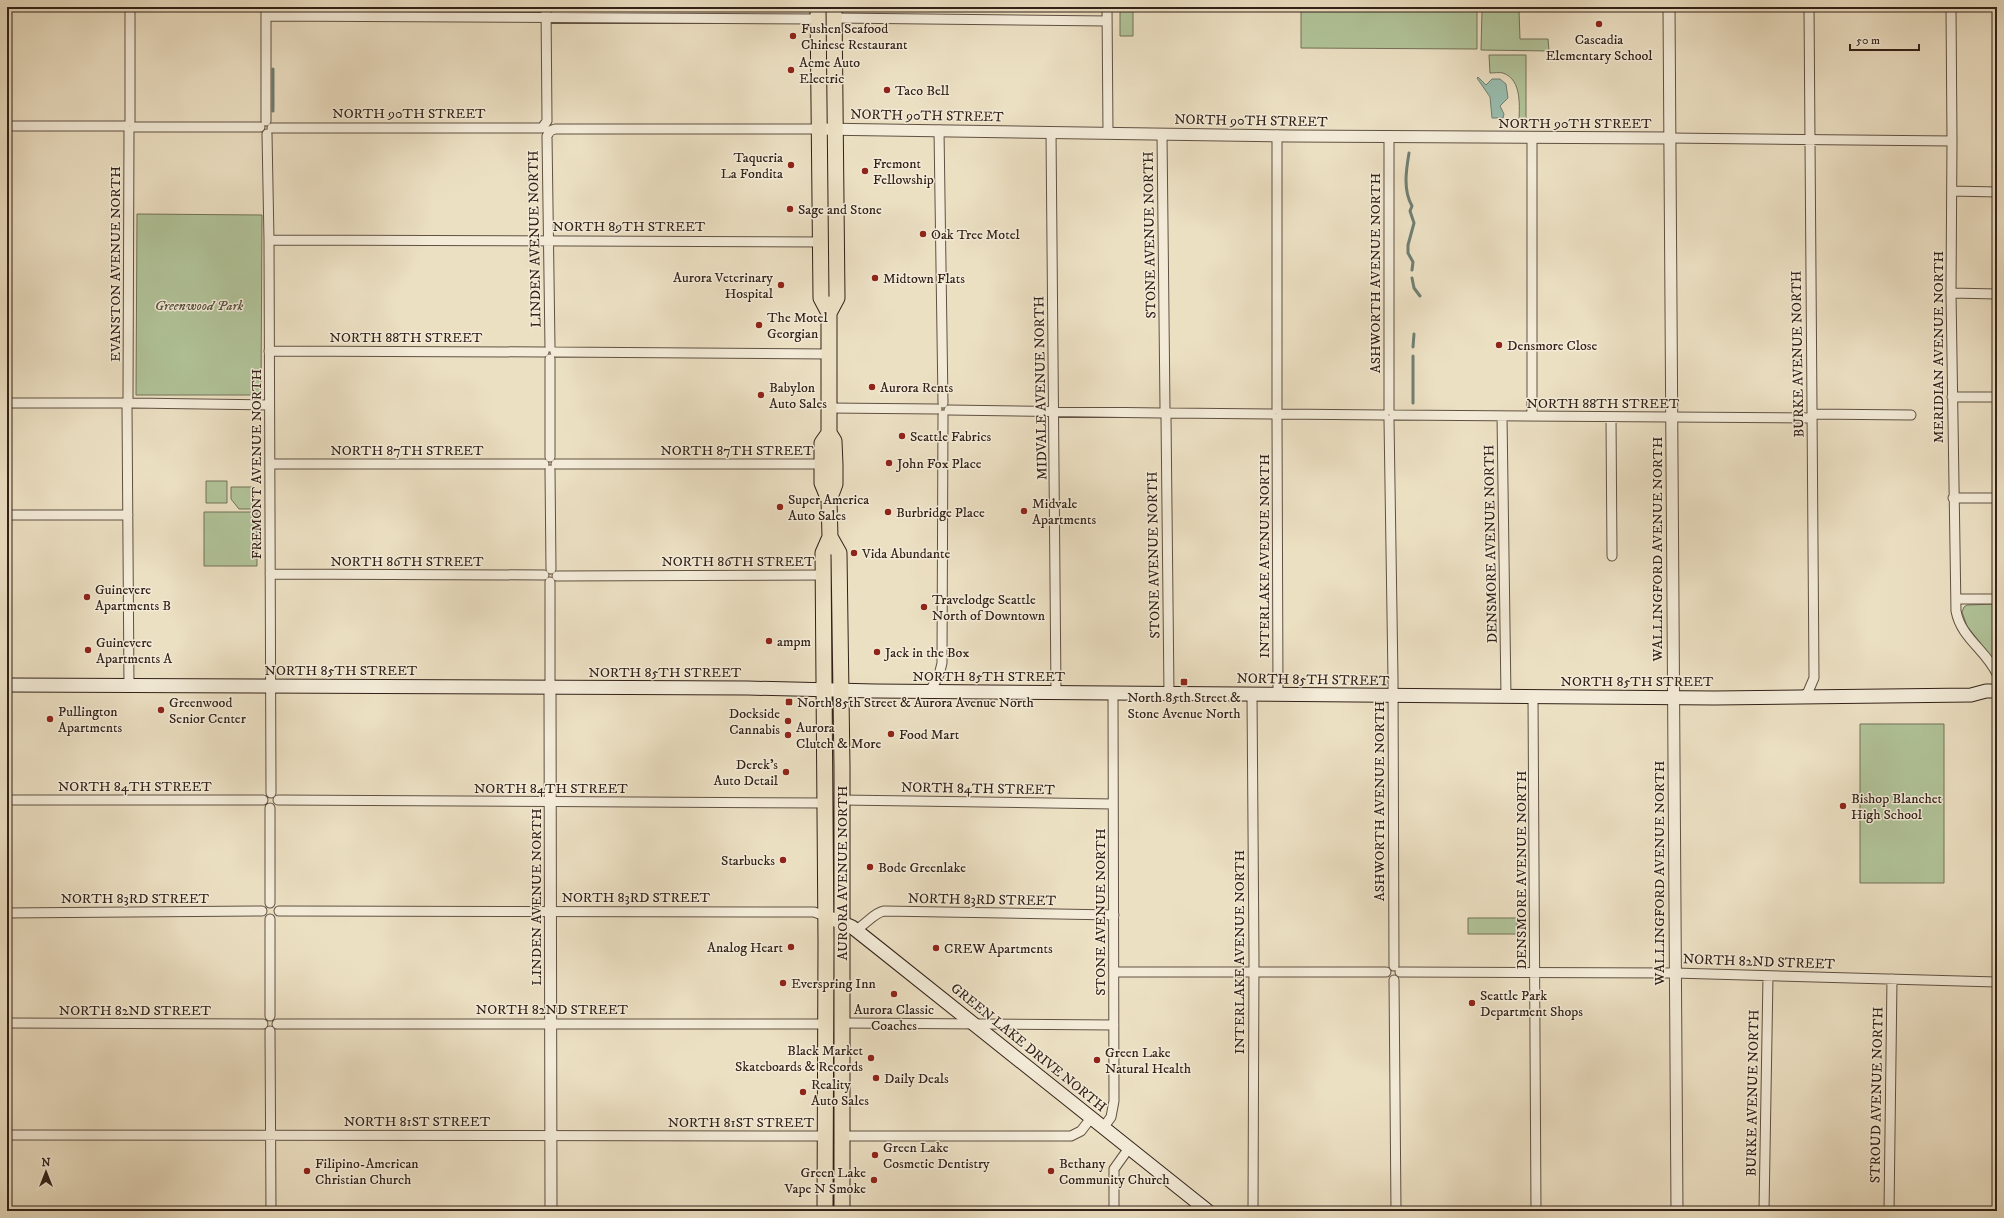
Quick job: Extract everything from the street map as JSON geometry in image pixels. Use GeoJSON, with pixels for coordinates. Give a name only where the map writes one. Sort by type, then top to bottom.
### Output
{"type":"FeatureCollection","features":[{"type":"Feature","properties":{"kind":"highway","name":"AURORA AVENUE NORTH"},"geometry":{"type":"LineString","coordinates":[[825,1211],[825,916],[818,803],[823,689],[823,552],[830,537],[829,500],[822,483],[821,464],[822,443],[828,433],[829,313],[837,298],[834,12]]}},
{"type":"Feature","properties":{"kind":"highway","name":"AURORA AVENUE NORTH"},"geometry":{"type":"LineString","coordinates":[[818,13],[821,298],[829,313]]}},
{"type":"Feature","properties":{"kind":"highway","name":"AURORA AVENUE NORTH"},"geometry":{"type":"LineString","coordinates":[[828,433],[834,441],[836,465],[836,484],[829,500]]}},
{"type":"Feature","properties":{"kind":"highway","name":"AURORA AVENUE NORTH"},"geometry":{"type":"LineString","coordinates":[[830,537],[839,552],[842,690],[842,800],[849,926],[843,1023],[842,1211]]}},
{"type":"Feature","properties":{"kind":"main road","name":"NORTH 85TH STREET"},"geometry":{"type":"LineString","coordinates":[[7,685],[823,689],[1393,696],[1802,698],[1971,695],[1986,699],[1996,694]]}},
{"type":"Feature","properties":{"kind":"main road","name":"GREEN LAKE DRIVE NORTH"},"geometry":{"type":"LineString","coordinates":[[825,916],[849,926],[1208,1211]]}},
{"type":"Feature","properties":{"kind":"street","name":"EVANSTON AVENUE NORTH"},"geometry":{"type":"LineString","coordinates":[[128,686],[127,403],[130,7]]}},
{"type":"Feature","properties":{"kind":"street","name":"LINDEN AVENUE NORTH"},"geometry":{"type":"LineString","coordinates":[[546,7],[547,136],[550,240],[551,1211]]}},
{"type":"Feature","properties":{"kind":"street"},"geometry":{"type":"LineString","coordinates":[[1107,7],[1108,132]]}},
{"type":"Feature","properties":{"kind":"street","name":"WALLINGFORD AVENUE NORTH"},"geometry":{"type":"LineString","coordinates":[[1669,7],[1674,973],[1677,1211]]}},
{"type":"Feature","properties":{"kind":"street","name":"BURKE AVENUE NORTH"},"geometry":{"type":"LineString","coordinates":[[1802,698],[1808,692],[1814,678],[1809,7]]}},
{"type":"Feature","properties":{"kind":"street","name":"MERIDIAN AVENUE NORTH"},"geometry":{"type":"LineString","coordinates":[[1950,7],[1952,141],[1950,293],[1953,498],[1957,618],[1963,630],[1997,674]]}},
{"type":"Feature","properties":{"kind":"street"},"geometry":{"type":"LineString","coordinates":[[267,12],[546,17],[818,13]]}},
{"type":"Feature","properties":{"kind":"street","name":"FREMONT AVENUE NORTH"},"geometry":{"type":"LineString","coordinates":[[267,12],[266,127],[269,240],[270,574],[272,686],[271,793]]}},
{"type":"Feature","properties":{"kind":"street"},"geometry":{"type":"LineString","coordinates":[[834,12],[1108,21]]}},
{"type":"Feature","properties":{"kind":"street","name":"NORTH 90TH STREET"},"geometry":{"type":"LineString","coordinates":[[7,126],[836,129],[1532,138],[1952,141]]}},
{"type":"Feature","properties":{"kind":"street"},"geometry":{"type":"LineString","coordinates":[[930,691],[939,675],[942,663],[943,409],[939,130]]}},
{"type":"Feature","properties":{"kind":"street","name":"MIDVALE AVENUE NORTH"},"geometry":{"type":"LineString","coordinates":[[1051,132],[1056,692]]}},
{"type":"Feature","properties":{"kind":"street","name":"STONE AVENUE NORTH"},"geometry":{"type":"LineString","coordinates":[[1162,134],[1169,693]]}},
{"type":"Feature","properties":{"kind":"street","name":"INTERLAKE AVENUE NORTH"},"geometry":{"type":"LineString","coordinates":[[1277,135],[1278,694]]}},
{"type":"Feature","properties":{"kind":"street","name":"ASHWORTH AVENUE NORTH"},"geometry":{"type":"LineString","coordinates":[[1389,136],[1389,415],[1397,969]]}},
{"type":"Feature","properties":{"kind":"street"},"geometry":{"type":"LineString","coordinates":[[1532,138],[1532,416]]}},
{"type":"Feature","properties":{"kind":"street"},"geometry":{"type":"LineString","coordinates":[[1952,191],[1997,192]]}},
{"type":"Feature","properties":{"kind":"street","name":"NORTH 89TH STREET"},"geometry":{"type":"LineString","coordinates":[[269,240],[821,242]]}},
{"type":"Feature","properties":{"kind":"street"},"geometry":{"type":"LineString","coordinates":[[1950,293],[1997,294]]}},
{"type":"Feature","properties":{"kind":"street","name":"NORTH 88TH STREET"},"geometry":{"type":"LineString","coordinates":[[269,351],[829,354]]}},
{"type":"Feature","properties":{"kind":"street"},"geometry":{"type":"LineString","coordinates":[[1952,396],[1997,396]]}},
{"type":"Feature","properties":{"kind":"street"},"geometry":{"type":"LineString","coordinates":[[7,403],[269,404]]}},
{"type":"Feature","properties":{"kind":"street","name":"NORTH 88TH STREET"},"geometry":{"type":"LineString","coordinates":[[828,408],[1611,417],[1911,414]]}},
{"type":"Feature","properties":{"kind":"street","name":"DENSMORE AVENUE NORTH"},"geometry":{"type":"LineString","coordinates":[[1502,416],[1506,696]]}},
{"type":"Feature","properties":{"kind":"street"},"geometry":{"type":"LineString","coordinates":[[1611,417],[1612,556]]}},
{"type":"Feature","properties":{"kind":"street","name":"NORTH 87TH STREET"},"geometry":{"type":"LineString","coordinates":[[270,464],[821,464]]}},
{"type":"Feature","properties":{"kind":"street"},"geometry":{"type":"LineString","coordinates":[[1953,498],[1997,498]]}},
{"type":"Feature","properties":{"kind":"street"},"geometry":{"type":"LineString","coordinates":[[7,515],[128,515]]}},
{"type":"Feature","properties":{"kind":"street","name":"NORTH 86TH STREET"},"geometry":{"type":"LineString","coordinates":[[270,574],[551,576],[823,575]]}},
{"type":"Feature","properties":{"kind":"street"},"geometry":{"type":"LineString","coordinates":[[1956,599],[1997,599]]}},
{"type":"Feature","properties":{"kind":"street"},"geometry":{"type":"LineString","coordinates":[[1996,694],[1997,677]]}},
{"type":"Feature","properties":{"kind":"street","name":"STONE AVENUE NORTH"},"geometry":{"type":"LineString","coordinates":[[1104,1128],[1111,1117],[1114,1106],[1114,693]]}},
{"type":"Feature","properties":{"kind":"street","name":"INTERLAKE AVENUE NORTH"},"geometry":{"type":"LineString","coordinates":[[1252,694],[1254,972],[1253,1211]]}},
{"type":"Feature","properties":{"kind":"street","name":"DENSMORE AVENUE NORTH"},"geometry":{"type":"LineString","coordinates":[[1533,696],[1536,1211]]}},
{"type":"Feature","properties":{"kind":"street"},"geometry":{"type":"LineString","coordinates":[[271,793],[276,796],[278,800],[277,805],[270,808],[266,806],[263,800],[267,794],[271,793]]}},
{"type":"Feature","properties":{"kind":"street","name":"NORTH 84TH STREET"},"geometry":{"type":"LineString","coordinates":[[7,800],[263,800]]}},
{"type":"Feature","properties":{"kind":"street","name":"NORTH 84TH STREET"},"geometry":{"type":"LineString","coordinates":[[278,800],[818,803]]}},
{"type":"Feature","properties":{"kind":"street","name":"NORTH 84TH STREET"},"geometry":{"type":"LineString","coordinates":[[842,800],[1113,804]]}},
{"type":"Feature","properties":{"kind":"street"},"geometry":{"type":"LineString","coordinates":[[270,808],[270,903]]}},
{"type":"Feature","properties":{"kind":"street"},"geometry":{"type":"LineString","coordinates":[[270,903],[277,906],[279,911],[275,918],[270,919],[265,917],[262,911],[265,905],[270,903]]}},
{"type":"Feature","properties":{"kind":"street","name":"NORTH 83RD STREET"},"geometry":{"type":"LineString","coordinates":[[7,913],[262,911]]}},
{"type":"Feature","properties":{"kind":"street","name":"NORTH 83RD STREET"},"geometry":{"type":"LineString","coordinates":[[279,911],[814,912],[825,916]]}},
{"type":"Feature","properties":{"kind":"street","name":"NORTH 83RD STREET"},"geometry":{"type":"LineString","coordinates":[[849,926],[867,923],[875,914],[884,911],[1114,915]]}},
{"type":"Feature","properties":{"kind":"street"},"geometry":{"type":"LineString","coordinates":[[270,919],[270,1016]]}},
{"type":"Feature","properties":{"kind":"street"},"geometry":{"type":"LineString","coordinates":[[1114,972],[1386,972],[1388,968],[1397,969],[1398,978],[1394,980],[1396,1211]]}},
{"type":"Feature","properties":{"kind":"street","name":"NORTH 82ND STREET"},"geometry":{"type":"LineString","coordinates":[[1397,969],[1535,973],[1674,973],[1997,982]]}},
{"type":"Feature","properties":{"kind":"street"},"geometry":{"type":"LineString","coordinates":[[1386,972],[1388,977],[1394,980]]}},
{"type":"Feature","properties":{"kind":"street","name":"BURKE AVENUE NORTH"},"geometry":{"type":"LineString","coordinates":[[1764,1211],[1768,976]]}},
{"type":"Feature","properties":{"kind":"street","name":"STROUD AVENUE NORTH"},"geometry":{"type":"LineString","coordinates":[[1889,1211],[1892,979]]}},
{"type":"Feature","properties":{"kind":"street"},"geometry":{"type":"LineString","coordinates":[[270,1016],[276,1018],[278,1024],[275,1029],[270,1031],[266,1029],[263,1024],[265,1018],[270,1016]]}},
{"type":"Feature","properties":{"kind":"street"},"geometry":{"type":"LineString","coordinates":[[843,1023],[1114,1025]]}},
{"type":"Feature","properties":{"kind":"street","name":"NORTH 82ND STREET"},"geometry":{"type":"LineString","coordinates":[[7,1024],[263,1024]]}},
{"type":"Feature","properties":{"kind":"street","name":"NORTH 82ND STREET"},"geometry":{"type":"LineString","coordinates":[[278,1024],[826,1024]]}},
{"type":"Feature","properties":{"kind":"street"},"geometry":{"type":"LineString","coordinates":[[270,1031],[271,1211]]}},
{"type":"Feature","properties":{"kind":"street"},"geometry":{"type":"LineString","coordinates":[[843,1136],[1071,1136],[1081,1131],[1091,1118]]}},
{"type":"Feature","properties":{"kind":"street","name":"NORTH 81ST STREET"},"geometry":{"type":"LineString","coordinates":[[7,1135],[826,1136]]}},
{"type":"Feature","properties":{"kind":"street"},"geometry":{"type":"LineString","coordinates":[[1114,1211],[1114,1169],[1129,1148]]}},
{"type":"Feature","properties":{"kind":"green space"},"geometry":{"type":"Polygon","coordinates":[[[1120,7],[1133,7],[1133,36],[1120,36],[1120,7]]]}},
{"type":"Feature","properties":{"kind":"green space"},"geometry":{"type":"Polygon","coordinates":[[[1301,7],[1477,7],[1477,49],[1301,48],[1301,7]]]}},
{"type":"Feature","properties":{"kind":"green space"},"geometry":{"type":"Polygon","coordinates":[[[1519,10],[1520,39],[1548,39],[1549,51],[1481,50],[1482,11],[1519,10]]]}},
{"type":"Feature","properties":{"kind":"green space"},"geometry":{"type":"Polygon","coordinates":[[[1489,55],[1526,55],[1526,124],[1519,124],[1519,103],[1517,88],[1514,82],[1503,73],[1490,73],[1489,55]]]}},
{"type":"Feature","properties":{"kind":"green space","name":"Greenwood Park"},"geometry":{"type":"Polygon","coordinates":[[[137,214],[262,215],[261,395],[136,395],[137,214]]]}},
{"type":"Feature","properties":{"kind":"green space"},"geometry":{"type":"Polygon","coordinates":[[[206,481],[227,481],[227,503],[206,503],[206,481]]]}},
{"type":"Feature","properties":{"kind":"green space"},"geometry":{"type":"Polygon","coordinates":[[[231,487],[254,487],[255,509],[239,509],[231,499],[231,487]]]}},
{"type":"Feature","properties":{"kind":"green space"},"geometry":{"type":"Polygon","coordinates":[[[204,512],[257,512],[257,566],[204,566],[204,512]]]}},
{"type":"Feature","properties":{"kind":"green space"},"geometry":{"type":"Polygon","coordinates":[[[1997,604],[1997,664],[1967,626],[1962,612],[1964,607],[1967,605],[1997,604]]]}},
{"type":"Feature","properties":{"kind":"green space"},"geometry":{"type":"Polygon","coordinates":[[[1860,724],[1944,724],[1944,883],[1860,883],[1860,724]]]}},
{"type":"Feature","properties":{"kind":"green space"},"geometry":{"type":"Polygon","coordinates":[[[1468,918],[1517,918],[1517,934],[1468,934],[1468,918]]]}},
{"type":"Feature","properties":{"kind":"shaded area"},"geometry":{"type":"Polygon","coordinates":[[[1478,77],[1486,85],[1492,79],[1500,79],[1506,84],[1508,98],[1500,106],[1504,114],[1503,118],[1492,118],[1490,97],[1477,78],[1478,77]]]}},
{"type":"Feature","properties":{"kind":"waterway"},"geometry":{"type":"LineString","coordinates":[[273,69],[273,111]]}},
{"type":"Feature","properties":{"kind":"waterway"},"geometry":{"type":"LineString","coordinates":[[1409,153],[1406,187],[1412,206],[1410,211],[1414,223],[1408,245],[1408,253],[1413,262],[1412,270]]}},
{"type":"Feature","properties":{"kind":"waterway"},"geometry":{"type":"LineString","coordinates":[[1412,278],[1414,288],[1420,296]]}},
{"type":"Feature","properties":{"kind":"waterway"},"geometry":{"type":"LineString","coordinates":[[1413,347],[1414,334]]}},
{"type":"Feature","properties":{"kind":"waterway"},"geometry":{"type":"LineString","coordinates":[[1413,356],[1413,403]]}},
{"type":"Feature","properties":{"kind":"place","name":"Cascadia Elementary School"},"geometry":{"type":"Point","coordinates":[1599,24]}},
{"type":"Feature","properties":{"kind":"place","name":"Fushen Seafood Chinese Restaurant"},"geometry":{"type":"Point","coordinates":[793,36]}},
{"type":"Feature","properties":{"kind":"place","name":"Acme Auto Electric"},"geometry":{"type":"Point","coordinates":[791,70]}},
{"type":"Feature","properties":{"kind":"place","name":"Taco Bell"},"geometry":{"type":"Point","coordinates":[887,90]}},
{"type":"Feature","properties":{"kind":"place","name":"Taqueria La Fondita"},"geometry":{"type":"Point","coordinates":[791,165]}},
{"type":"Feature","properties":{"kind":"place","name":"Fremont Fellowship"},"geometry":{"type":"Point","coordinates":[865,171]}},
{"type":"Feature","properties":{"kind":"place","name":"Sage and Stone"},"geometry":{"type":"Point","coordinates":[790,209]}},
{"type":"Feature","properties":{"kind":"place","name":"Oak Tree Motel"},"geometry":{"type":"Point","coordinates":[923,234]}},
{"type":"Feature","properties":{"kind":"place","name":"Midtown Flats"},"geometry":{"type":"Point","coordinates":[875,278]}},
{"type":"Feature","properties":{"kind":"place","name":"Aurora Veterinary Hospital"},"geometry":{"type":"Point","coordinates":[781,285]}},
{"type":"Feature","properties":{"kind":"place","name":"The Motel Georgian"},"geometry":{"type":"Point","coordinates":[759,325]}},
{"type":"Feature","properties":{"kind":"place","name":"Densmore Close"},"geometry":{"type":"Point","coordinates":[1499,345]}},
{"type":"Feature","properties":{"kind":"place","name":"Aurora Rents"},"geometry":{"type":"Point","coordinates":[872,387]}},
{"type":"Feature","properties":{"kind":"place","name":"Babylon Auto Sales"},"geometry":{"type":"Point","coordinates":[761,395]}},
{"type":"Feature","properties":{"kind":"place","name":"Seattle Fabrics"},"geometry":{"type":"Point","coordinates":[902,436]}},
{"type":"Feature","properties":{"kind":"place","name":"John Fox Place"},"geometry":{"type":"Point","coordinates":[889,463]}},
{"type":"Feature","properties":{"kind":"place","name":"Super America Auto Sales"},"geometry":{"type":"Point","coordinates":[780,507]}},
{"type":"Feature","properties":{"kind":"place","name":"Midvale Apartments"},"geometry":{"type":"Point","coordinates":[1024,511]}},
{"type":"Feature","properties":{"kind":"place","name":"Burbridge Place"},"geometry":{"type":"Point","coordinates":[888,512]}},
{"type":"Feature","properties":{"kind":"place","name":"Vida Abundante"},"geometry":{"type":"Point","coordinates":[854,553]}},
{"type":"Feature","properties":{"kind":"place","name":"Guinevere Apartments B"},"geometry":{"type":"Point","coordinates":[87,597]}},
{"type":"Feature","properties":{"kind":"place","name":"Travelodge Seattle North of Downtown"},"geometry":{"type":"Point","coordinates":[924,607]}},
{"type":"Feature","properties":{"kind":"place","name":"ampm"},"geometry":{"type":"Point","coordinates":[769,641]}},
{"type":"Feature","properties":{"kind":"place","name":"Guinevere Apartments A"},"geometry":{"type":"Point","coordinates":[88,650]}},
{"type":"Feature","properties":{"kind":"place","name":"Jack in the Box"},"geometry":{"type":"Point","coordinates":[877,652]}},
{"type":"Feature","properties":{"kind":"place","name":"North 85th Street & Stone Avenue North"},"geometry":{"type":"Point","coordinates":[1184,682]}},
{"type":"Feature","properties":{"kind":"place","name":"North 85th Street & Aurora Avenue North"},"geometry":{"type":"Point","coordinates":[789,702]}},
{"type":"Feature","properties":{"kind":"place","name":"Greenwood Senior Center"},"geometry":{"type":"Point","coordinates":[161,710]}},
{"type":"Feature","properties":{"kind":"place","name":"Pullington Apartments"},"geometry":{"type":"Point","coordinates":[50,719]}},
{"type":"Feature","properties":{"kind":"place","name":"Dockside Cannabis"},"geometry":{"type":"Point","coordinates":[788,721]}},
{"type":"Feature","properties":{"kind":"place","name":"Food Mart"},"geometry":{"type":"Point","coordinates":[891,734]}},
{"type":"Feature","properties":{"kind":"place","name":"Aurora Clutch & More"},"geometry":{"type":"Point","coordinates":[788,735]}},
{"type":"Feature","properties":{"kind":"place","name":"Derek’s Auto Detail"},"geometry":{"type":"Point","coordinates":[786,772]}},
{"type":"Feature","properties":{"kind":"place","name":"Bishop Blanchet High School"},"geometry":{"type":"Point","coordinates":[1843,806]}},
{"type":"Feature","properties":{"kind":"place","name":"Starbucks"},"geometry":{"type":"Point","coordinates":[783,860]}},
{"type":"Feature","properties":{"kind":"place","name":"Bode Greenlake"},"geometry":{"type":"Point","coordinates":[870,867]}},
{"type":"Feature","properties":{"kind":"place","name":"Analog Heart"},"geometry":{"type":"Point","coordinates":[791,947]}},
{"type":"Feature","properties":{"kind":"place","name":"CREW Apartments"},"geometry":{"type":"Point","coordinates":[936,948]}},
{"type":"Feature","properties":{"kind":"place","name":"Everspring Inn"},"geometry":{"type":"Point","coordinates":[783,983]}},
{"type":"Feature","properties":{"kind":"place","name":"Aurora Classic Coaches"},"geometry":{"type":"Point","coordinates":[894,994]}},
{"type":"Feature","properties":{"kind":"place","name":"Seattle Park Department Shops"},"geometry":{"type":"Point","coordinates":[1472,1003]}},
{"type":"Feature","properties":{"kind":"place","name":"Black Market Skateboards & Records"},"geometry":{"type":"Point","coordinates":[871,1058]}},
{"type":"Feature","properties":{"kind":"place","name":"Green Lake Natural Health"},"geometry":{"type":"Point","coordinates":[1097,1060]}},
{"type":"Feature","properties":{"kind":"place","name":"Daily Deals"},"geometry":{"type":"Point","coordinates":[876,1078]}},
{"type":"Feature","properties":{"kind":"place","name":"Reality Auto Sales"},"geometry":{"type":"Point","coordinates":[803,1092]}},
{"type":"Feature","properties":{"kind":"place","name":"Green Lake Cosmetic Dentistry"},"geometry":{"type":"Point","coordinates":[875,1155]}},
{"type":"Feature","properties":{"kind":"place","name":"Filipino-American Christian Church"},"geometry":{"type":"Point","coordinates":[307,1171]}},
{"type":"Feature","properties":{"kind":"place","name":"Bethany Community Church"},"geometry":{"type":"Point","coordinates":[1051,1171]}},
{"type":"Feature","properties":{"kind":"place","name":"Green Lake Vape N Smoke"},"geometry":{"type":"Point","coordinates":[874,1180]}}]}
